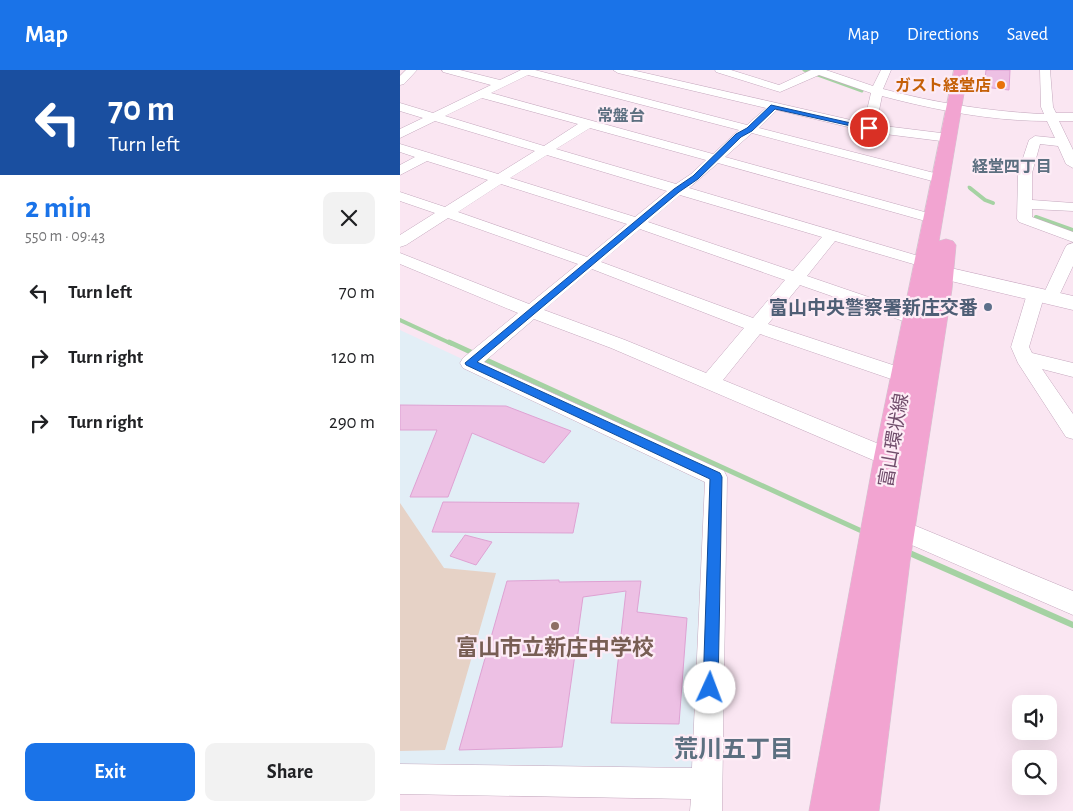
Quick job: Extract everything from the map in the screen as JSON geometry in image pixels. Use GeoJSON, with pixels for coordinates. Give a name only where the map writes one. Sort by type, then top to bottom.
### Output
{"type":"FeatureCollection","features":[{"type":"Feature","properties":{"kind":"main road","name":"富山環状線"},"geometry":{"type":"LineString","coordinates":[[858,811],[889,541],[888,457],[915,319],[934,267],[960,109],[961,70]]}},
{"type":"Feature","properties":{"kind":"main road","name":"富山環状線"},"geometry":{"type":"LineString","coordinates":[[830,811],[889,541],[941,289],[934,267],[934,219],[949,138],[972,70]]}},
{"type":"Feature","properties":{"kind":"street"},"geometry":{"type":"LineString","coordinates":[[400,82],[412,70]]}},
{"type":"Feature","properties":{"kind":"street"},"geometry":{"type":"LineString","coordinates":[[447,70],[465,72],[501,84]]}},
{"type":"Feature","properties":{"kind":"street"},"geometry":{"type":"LineString","coordinates":[[720,70],[780,89],[819,71],[877,92],[910,100],[960,109],[1052,118],[1073,117]]}},
{"type":"Feature","properties":{"kind":"street"},"geometry":{"type":"LineString","coordinates":[[869,128],[877,92],[886,70]]}},
{"type":"Feature","properties":{"kind":"street"},"geometry":{"type":"LineString","coordinates":[[1045,70],[1048,107],[1073,164]]}},
{"type":"Feature","properties":{"kind":"street"},"geometry":{"type":"LineString","coordinates":[[400,134],[528,71],[941,179]]}},
{"type":"Feature","properties":{"kind":"street"},"geometry":{"type":"LineString","coordinates":[[555,115],[624,71],[869,128],[949,138]]}},
{"type":"Feature","properties":{"kind":"street"},"geometry":{"type":"LineString","coordinates":[[782,76],[797,82]]}},
{"type":"Feature","properties":{"kind":"street"},"geometry":{"type":"LineString","coordinates":[[482,94],[934,219]]}},
{"type":"Feature","properties":{"kind":"street"},"geometry":{"type":"LineString","coordinates":[[400,107],[934,267],[1073,303]]}},
{"type":"Feature","properties":{"kind":"street"},"geometry":{"type":"LineString","coordinates":[[400,779],[707,797],[716,477],[470,363],[677,190],[696,177],[738,136],[750,129],[774,107]]}},
{"type":"Feature","properties":{"kind":"street"},"geometry":{"type":"LineString","coordinates":[[400,242],[587,124]]}},
{"type":"Feature","properties":{"kind":"street"},"geometry":{"type":"LineString","coordinates":[[1062,142],[1035,140],[1026,173],[1023,204],[1024,219],[1073,237]]}},
{"type":"Feature","properties":{"kind":"street"},"geometry":{"type":"LineString","coordinates":[[400,148],[502,178],[638,223],[915,319]]}},
{"type":"Feature","properties":{"kind":"street"},"geometry":{"type":"LineString","coordinates":[[400,170],[426,156]]}},
{"type":"Feature","properties":{"kind":"street"},"geometry":{"type":"LineString","coordinates":[[400,196],[590,263],[756,326],[904,376]]}},
{"type":"Feature","properties":{"kind":"street"},"geometry":{"type":"LineString","coordinates":[[1023,204],[1073,207]]}},
{"type":"Feature","properties":{"kind":"street"},"geometry":{"type":"LineString","coordinates":[[708,382],[831,236]]}},
{"type":"Feature","properties":{"kind":"street"},"geometry":{"type":"LineString","coordinates":[[1073,248],[1043,296],[1020,347],[1024,358],[1073,431]]}},
{"type":"Feature","properties":{"kind":"street"},"geometry":{"type":"LineString","coordinates":[[400,258],[532,312],[618,344],[888,457]]}},
{"type":"Feature","properties":{"kind":"street"},"geometry":{"type":"LineString","coordinates":[[1024,358],[1073,370]]}},
{"type":"Feature","properties":{"kind":"street"},"geometry":{"type":"LineString","coordinates":[[889,541],[1073,603]]}},
{"type":"Feature","properties":{"kind":"shaded area","name":"富山市立新庄中学校"},"geometry":{"type":"Polygon","coordinates":[[[400,330],[716,477],[703,775],[400,776],[400,330]]]}},
{"type":"Feature","properties":{"kind":"shaded area"},"geometry":{"type":"Polygon","coordinates":[[[400,503],[444,568],[496,573],[445,750],[400,751],[400,503]]]}},
{"type":"Feature","properties":{"kind":"building"},"geometry":{"type":"Polygon","coordinates":[[[986,70],[1010,70],[1009,90],[984,87],[986,70]]]}},
{"type":"Feature","properties":{"kind":"building"},"geometry":{"type":"Polygon","coordinates":[[[400,405],[506,406],[571,431],[544,463],[472,433],[448,497],[410,497],[437,430],[400,430],[400,405]]]}},
{"type":"Feature","properties":{"kind":"building"},"geometry":{"type":"Polygon","coordinates":[[[443,502],[579,503],[573,533],[432,532],[443,502]]]}},
{"type":"Feature","properties":{"kind":"building"},"geometry":{"type":"Polygon","coordinates":[[[465,535],[492,542],[476,565],[450,556],[465,535]]]}},
{"type":"Feature","properties":{"kind":"building"},"geometry":{"type":"Polygon","coordinates":[[[559,580],[559,582],[641,581],[637,612],[687,618],[679,724],[611,723],[626,591],[583,597],[562,747],[459,750],[507,581],[559,580]]]}},
{"type":"Feature","properties":{"kind":"waterway"},"geometry":{"type":"LineString","coordinates":[[804,70],[862,91]]}},
{"type":"Feature","properties":{"kind":"waterway"},"geometry":{"type":"LineString","coordinates":[[970,188],[985,200],[993,203]]}},
{"type":"Feature","properties":{"kind":"waterway"},"geometry":{"type":"LineString","coordinates":[[1036,217],[1073,230]]}},
{"type":"Feature","properties":{"kind":"waterway"},"geometry":{"type":"LineString","coordinates":[[400,320],[452,344]]}},
{"type":"Feature","properties":{"kind":"waterway"},"geometry":{"type":"LineString","coordinates":[[449,342],[475,354]]}},
{"type":"Feature","properties":{"kind":"waterway"},"geometry":{"type":"LineString","coordinates":[[482,358],[866,533]]}},
{"type":"Feature","properties":{"kind":"waterway"},"geometry":{"type":"LineString","coordinates":[[905,551],[1073,625]]}},
{"type":"Feature","properties":{"kind":"place","name":"ガスト経堂店"},"geometry":{"type":"Point","coordinates":[1001,85]}},
{"type":"Feature","properties":{"kind":"place","name":"富山中央警察署新庄交番"},"geometry":{"type":"Point","coordinates":[988,307]}},
{"type":"Feature","properties":{"kind":"place","name":"富山市立新庄中学校"},"geometry":{"type":"Point","coordinates":[555,626]}},
{"type":"Feature","properties":{"kind":"district","name":"常盤台"},"geometry":{"type":"Point","coordinates":[621,115]}},
{"type":"Feature","properties":{"kind":"district","name":"経堂四丁目"},"geometry":{"type":"Point","coordinates":[1012,166]}},
{"type":"Feature","properties":{"kind":"district","name":"荒川五丁目"},"geometry":{"type":"Point","coordinates":[734,749]}},
{"type":"Feature","properties":{"kind":"route"},"geometry":{"type":"LineString","coordinates":[[710,688],[716,477],[470,363],[677,190],[696,177],[738,136],[750,129],[774,107],[869,128]]}}]}
